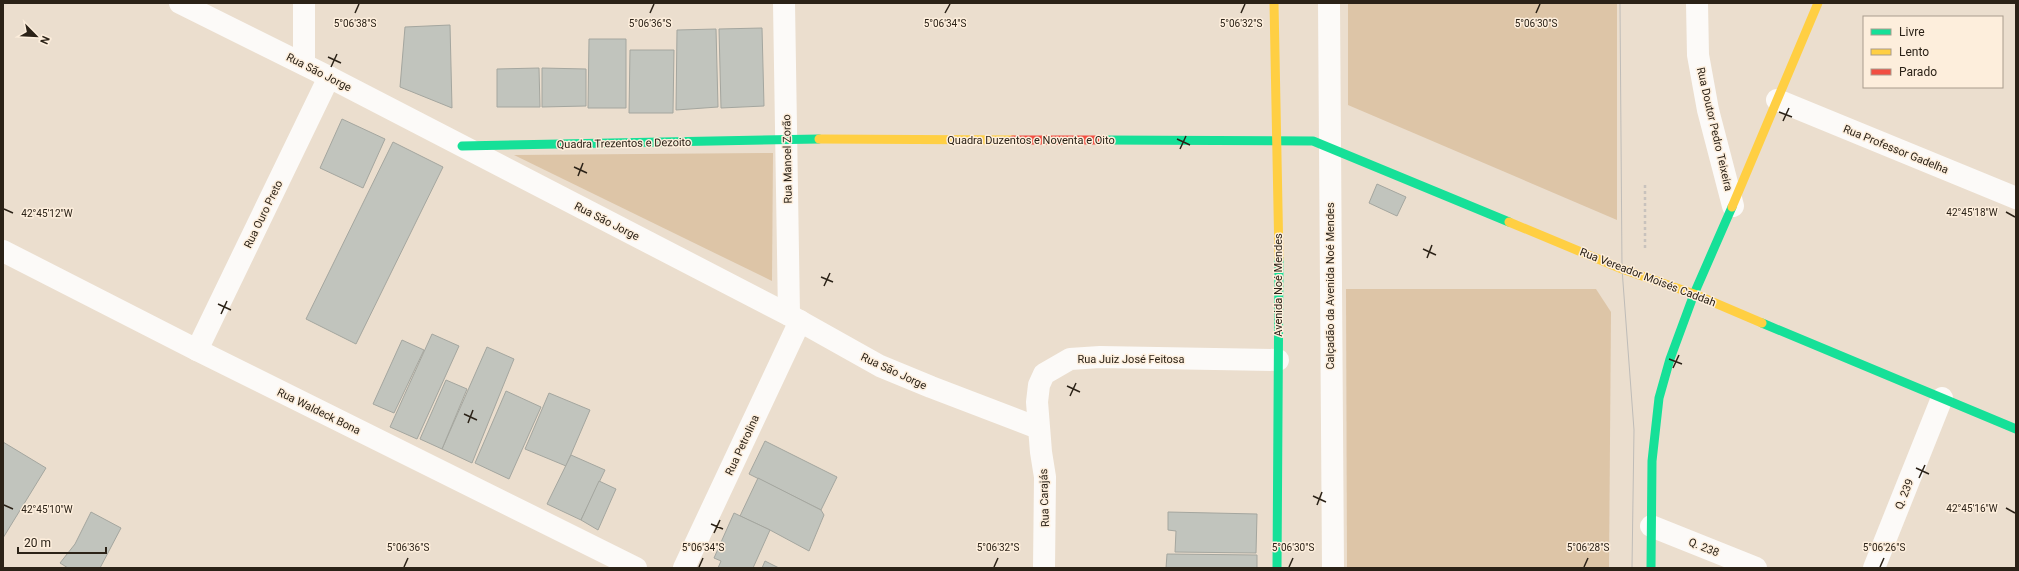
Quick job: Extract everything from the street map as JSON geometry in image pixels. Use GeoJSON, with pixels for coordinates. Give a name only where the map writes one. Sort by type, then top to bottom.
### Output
{"type":"FeatureCollection","features":[{"type":"Feature","properties":{"kind":"street","name":"Rua São Jorge"},"geometry":{"type":"LineString","coordinates":[[180,3],[304,64],[794,318],[880,366],[930,387],[1038,428]]}},
{"type":"Feature","properties":{"kind":"street"},"geometry":{"type":"LineString","coordinates":[[304,3],[304,64]]}},
{"type":"Feature","properties":{"kind":"street","name":"Rua Manoel Zorão"},"geometry":{"type":"LineString","coordinates":[[784,3],[786,139],[794,318]]}},
{"type":"Feature","properties":{"kind":"street","name":"Avenida Noé Mendes"},"geometry":{"type":"LineString","coordinates":[[1274,3],[1278,360],[1277,568]]}},
{"type":"Feature","properties":{"kind":"street","name":"Calçadão da Avenida Noé Mendes"},"geometry":{"type":"LineString","coordinates":[[1329,3],[1333,568]]}},
{"type":"Feature","properties":{"kind":"street","name":"Rua Doutor Pedro Teixeira"},"geometry":{"type":"LineString","coordinates":[[1697,3],[1699,62],[1708,110],[1733,206]]}},
{"type":"Feature","properties":{"kind":"street"},"geometry":{"type":"LineString","coordinates":[[1651,568],[1652,461],[1659,398],[1670,359],[1694,294],[1733,206],[1818,3]]}},
{"type":"Feature","properties":{"kind":"street","name":"Rua Ouro Preto"},"geometry":{"type":"LineString","coordinates":[[197,350],[329,77]]}},
{"type":"Feature","properties":{"kind":"street","name":"Rua Professor Gadelha"},"geometry":{"type":"LineString","coordinates":[[1777,100],[2016,198]]}},
{"type":"Feature","properties":{"kind":"street","name":"Quadra Duzentos e Noventa e Oito"},"geometry":{"type":"LineString","coordinates":[[786,139],[1276,140]]}},
{"type":"Feature","properties":{"kind":"street","name":"Quadra Trezentos e Dezoito"},"geometry":{"type":"LineString","coordinates":[[462,146],[786,139]]}},
{"type":"Feature","properties":{"kind":"street","name":"Rua Vereador Moisés Caddah"},"geometry":{"type":"LineString","coordinates":[[1276,140],[1313,140],[1329,146],[1615,266],[1694,294],[2016,429]]}},
{"type":"Feature","properties":{"kind":"street","name":"Rua Waldeck Bona"},"geometry":{"type":"LineString","coordinates":[[3,251],[197,350],[636,568]]}},
{"type":"Feature","properties":{"kind":"street","name":"Rua Petrolina"},"geometry":{"type":"LineString","coordinates":[[684,568],[794,318]]}},
{"type":"Feature","properties":{"kind":"street","name":"Rua Juiz José Feitosa"},"geometry":{"type":"LineString","coordinates":[[1038,428],[1037,402],[1039,385],[1044,374],[1070,359],[1100,357],[1278,360]]}},
{"type":"Feature","properties":{"kind":"street","name":"Q. 239"},"geometry":{"type":"LineString","coordinates":[[1874,568],[1942,398]]}},
{"type":"Feature","properties":{"kind":"street","name":"Rua Carajás"},"geometry":{"type":"LineString","coordinates":[[1038,428],[1045,477],[1044,568]]}},
{"type":"Feature","properties":{"kind":"street","name":"Q. 238"},"geometry":{"type":"LineString","coordinates":[[1651,526],[1756,568]]}},
{"type":"Feature","properties":{"kind":"path"},"geometry":{"type":"LineString","coordinates":[[1645,185],[1645,236]]}},
{"type":"Feature","properties":{"kind":"shaded area"},"geometry":{"type":"Polygon","coordinates":[[[1348,3],[1617,3],[1617,220],[1348,105],[1348,3]]]}},
{"type":"Feature","properties":{"kind":"shaded area"},"geometry":{"type":"Polygon","coordinates":[[[773,153],[772,281],[514,155],[773,153]]]}},
{"type":"Feature","properties":{"kind":"shaded area"},"geometry":{"type":"Polygon","coordinates":[[[1346,289],[1596,289],[1611,312],[1609,568],[1347,568],[1346,289]]]}},
{"type":"Feature","properties":{"kind":"building"},"geometry":{"type":"Polygon","coordinates":[[[450,25],[452,108],[400,87],[405,27],[450,25]]]}},
{"type":"Feature","properties":{"kind":"building"},"geometry":{"type":"Polygon","coordinates":[[[762,28],[764,106],[721,108],[719,29],[762,28]]]}},
{"type":"Feature","properties":{"kind":"building"},"geometry":{"type":"Polygon","coordinates":[[[716,29],[718,107],[676,110],[677,30],[716,29]]]}},
{"type":"Feature","properties":{"kind":"building"},"geometry":{"type":"Polygon","coordinates":[[[589,39],[626,39],[626,108],[588,108],[589,39]]]}},
{"type":"Feature","properties":{"kind":"building"},"geometry":{"type":"Polygon","coordinates":[[[630,50],[674,50],[673,113],[629,113],[630,50]]]}},
{"type":"Feature","properties":{"kind":"building"},"geometry":{"type":"Polygon","coordinates":[[[539,68],[540,107],[497,107],[497,69],[539,68]]]}},
{"type":"Feature","properties":{"kind":"building"},"geometry":{"type":"Polygon","coordinates":[[[542,68],[586,69],[586,106],[542,107],[542,68]]]}},
{"type":"Feature","properties":{"kind":"building"},"geometry":{"type":"Polygon","coordinates":[[[342,119],[385,139],[363,188],[320,168],[342,119]]]}},
{"type":"Feature","properties":{"kind":"building"},"geometry":{"type":"Polygon","coordinates":[[[393,142],[443,167],[356,344],[306,319],[393,142]]]}},
{"type":"Feature","properties":{"kind":"building"},"geometry":{"type":"Polygon","coordinates":[[[1377,184],[1406,197],[1397,216],[1369,203],[1377,184]]]}},
{"type":"Feature","properties":{"kind":"building"},"geometry":{"type":"Polygon","coordinates":[[[432,334],[459,346],[417,439],[390,427],[432,334]]]}},
{"type":"Feature","properties":{"kind":"building"},"geometry":{"type":"Polygon","coordinates":[[[402,340],[424,350],[394,413],[373,404],[402,340]]]}},
{"type":"Feature","properties":{"kind":"building"},"geometry":{"type":"Polygon","coordinates":[[[487,347],[514,359],[472,463],[442,449],[487,347]]]}},
{"type":"Feature","properties":{"kind":"building"},"geometry":{"type":"Polygon","coordinates":[[[446,380],[467,389],[442,449],[420,439],[446,380]]]}},
{"type":"Feature","properties":{"kind":"building"},"geometry":{"type":"Polygon","coordinates":[[[506,391],[541,407],[509,479],[475,463],[506,391]]]}},
{"type":"Feature","properties":{"kind":"building"},"geometry":{"type":"Polygon","coordinates":[[[549,393],[590,410],[566,466],[525,449],[549,393]]]}},
{"type":"Feature","properties":{"kind":"building"},"geometry":{"type":"Polygon","coordinates":[[[765,441],[837,477],[821,510],[749,474],[765,441]]]}},
{"type":"Feature","properties":{"kind":"building"},"geometry":{"type":"Polygon","coordinates":[[[3,442],[46,468],[3,538],[3,442]]]}},
{"type":"Feature","properties":{"kind":"building"},"geometry":{"type":"Polygon","coordinates":[[[571,455],[605,470],[581,520],[547,504],[571,455]]]}},
{"type":"Feature","properties":{"kind":"building"},"geometry":{"type":"Polygon","coordinates":[[[758,478],[821,510],[824,515],[809,551],[740,516],[758,478]]]}},
{"type":"Feature","properties":{"kind":"building"},"geometry":{"type":"Polygon","coordinates":[[[599,481],[616,489],[598,530],[581,520],[599,481]]]}},
{"type":"Feature","properties":{"kind":"building"},"geometry":{"type":"Polygon","coordinates":[[[91,512],[121,528],[100,568],[68,568],[60,563],[75,544],[91,512]]]}},
{"type":"Feature","properties":{"kind":"building"},"geometry":{"type":"Polygon","coordinates":[[[1168,512],[1257,514],[1256,553],[1175,552],[1176,531],[1168,530],[1168,512]]]}},
{"type":"Feature","properties":{"kind":"building"},"geometry":{"type":"Polygon","coordinates":[[[734,513],[770,530],[753,568],[718,568],[721,561],[714,558],[734,513]]]}},
{"type":"Feature","properties":{"kind":"building"},"geometry":{"type":"Polygon","coordinates":[[[1167,554],[1257,555],[1257,568],[1166,568],[1167,554]]]}},
{"type":"Feature","properties":{"kind":"building"},"geometry":{"type":"Polygon","coordinates":[[[765,561],[779,568],[762,568],[765,561]]]}},
{"type":"Feature","properties":{"kind":"tram line"},"geometry":{"type":"LineString","coordinates":[[1620,3],[1622,269],[1634,430],[1632,568]]}},
{"type":"Feature","properties":{"kind":"traffic: fast"},"geometry":{"type":"LineString","coordinates":[[462,146],[819,139]]}},
{"type":"Feature","properties":{"kind":"traffic: fast"},"geometry":{"type":"LineString","coordinates":[[1104,140],[1313,141],[1509,222]]}},
{"type":"Feature","properties":{"kind":"traffic: fast"},"geometry":{"type":"LineString","coordinates":[[1651,568],[1652,461],[1659,398],[1670,359],[1694,294],[1732,207]]}},
{"type":"Feature","properties":{"kind":"traffic: fast"},"geometry":{"type":"LineString","coordinates":[[1277,568],[1279,259]]}},
{"type":"Feature","properties":{"kind":"traffic: fast"},"geometry":{"type":"LineString","coordinates":[[1762,323],[2016,429]]}},
{"type":"Feature","properties":{"kind":"traffic: slow"},"geometry":{"type":"LineString","coordinates":[[1274,3],[1279,259]]}},
{"type":"Feature","properties":{"kind":"traffic: slow"},"geometry":{"type":"LineString","coordinates":[[1732,207],[1818,3]]}},
{"type":"Feature","properties":{"kind":"traffic: slow"},"geometry":{"type":"LineString","coordinates":[[819,139],[1013,140]]}},
{"type":"Feature","properties":{"kind":"traffic: slow"},"geometry":{"type":"LineString","coordinates":[[1509,222],[1622,269],[1694,294],[1762,323]]}},
{"type":"Feature","properties":{"kind":"traffic: jam"},"geometry":{"type":"LineString","coordinates":[[1013,140],[1104,140]]}}]}
